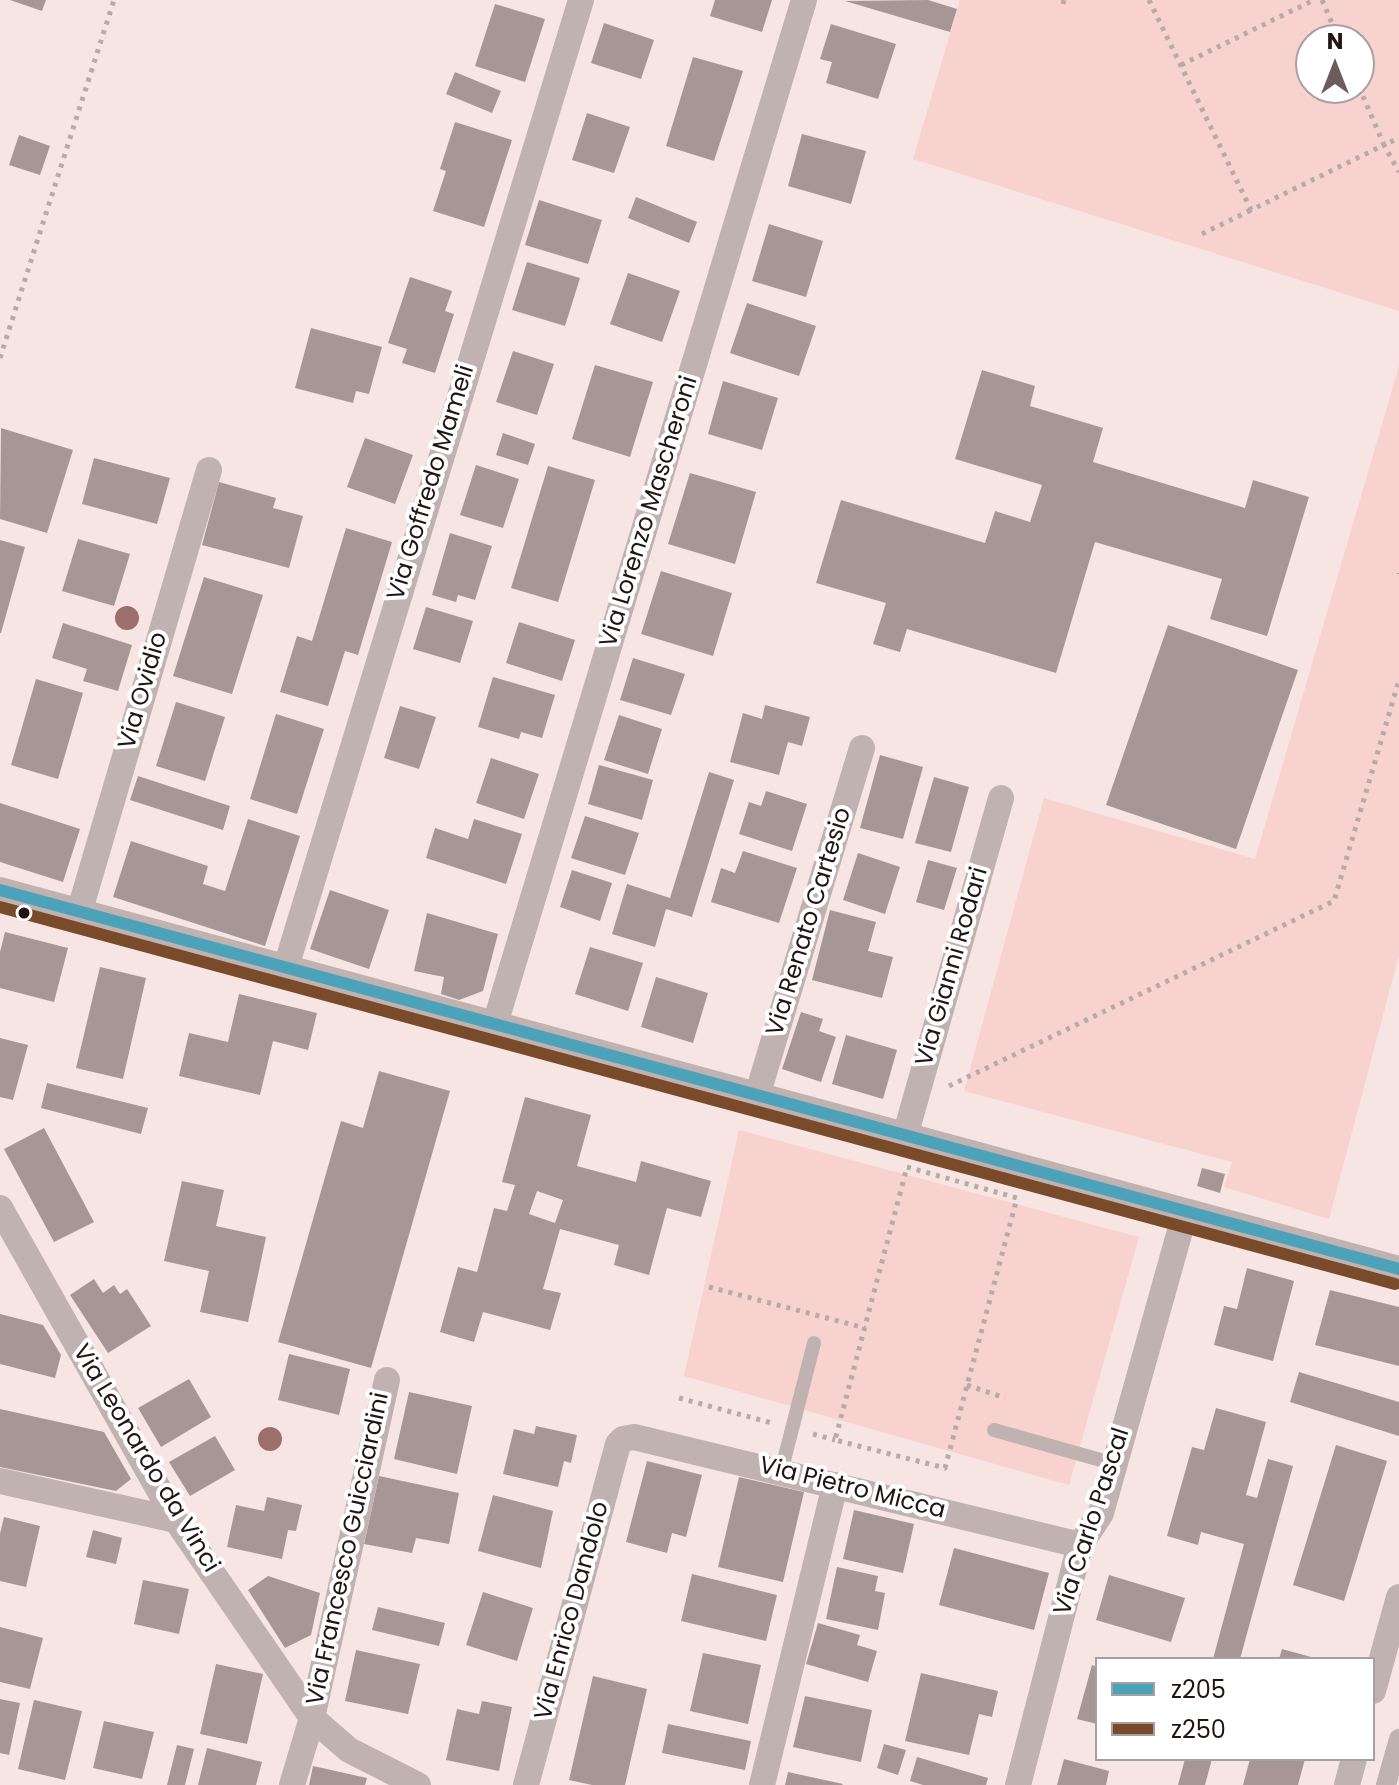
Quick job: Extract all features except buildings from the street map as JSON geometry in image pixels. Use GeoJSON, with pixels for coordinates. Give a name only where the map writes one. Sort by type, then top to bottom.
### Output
{"type":"FeatureCollection","features":[{"type":"Feature","properties":{"kind":"street","name":"Via Goffredo Mameli"},"geometry":{"type":"LineString","coordinates":[[286,967],[581,0]]}},
{"type":"Feature","properties":{"kind":"street","name":"Via Lorenzo Mascheroni"},"geometry":{"type":"LineString","coordinates":[[495,1024],[804,0]]}},
{"type":"Feature","properties":{"kind":"street","name":"Via Ovidio"},"geometry":{"type":"LineString","coordinates":[[79,913],[209,470]]}},
{"type":"Feature","properties":{"kind":"street","name":"Via Renato Cartesio"},"geometry":{"type":"LineString","coordinates":[[757,1096],[862,748]]}},
{"type":"Feature","properties":{"kind":"street","name":"Via Gianni Rodari"},"geometry":{"type":"LineString","coordinates":[[905,1136],[1001,798]]}},
{"type":"Feature","properties":{"kind":"street"},"geometry":{"type":"LineString","coordinates":[[0,890],[1399,1269]]}},
{"type":"Feature","properties":{"kind":"street","name":"Via Leonardo da Vinci"},"geometry":{"type":"LineString","coordinates":[[0,1208],[176,1520],[312,1718],[349,1750],[418,1785]]}},
{"type":"Feature","properties":{"kind":"street","name":"Via Carlo Pascal"},"geometry":{"type":"LineString","coordinates":[[1018,1785],[1080,1545],[1101,1513],[1185,1213]]}},
{"type":"Feature","properties":{"kind":"street","name":"Via Francesco Guicciardini"},"geometry":{"type":"LineString","coordinates":[[292,1785],[312,1718],[387,1380]]}},
{"type":"Feature","properties":{"kind":"street","name":"Via Pietro Micca"},"geometry":{"type":"LineString","coordinates":[[623,1439],[634,1437],[1080,1545]]}},
{"type":"Feature","properties":{"kind":"street","name":"Via Enrico Dandolo"},"geometry":{"type":"LineString","coordinates":[[526,1785],[618,1444],[623,1439]]}},
{"type":"Feature","properties":{"kind":"street"},"geometry":{"type":"LineString","coordinates":[[0,1481],[176,1520]]}},
{"type":"Feature","properties":{"kind":"street"},"geometry":{"type":"LineString","coordinates":[[762,1785],[835,1485]]}},
{"type":"Feature","properties":{"kind":"street"},"geometry":{"type":"LineString","coordinates":[[1375,1684],[1399,1597]]}},
{"type":"Feature","properties":{"kind":"street"},"geometry":{"type":"LineString","coordinates":[[1386,1785],[1399,1739]]}},
{"type":"Feature","properties":{"kind":"street"},"geometry":{"type":"LineString","coordinates":[[1347,1785],[1353,1761]]}},
{"type":"Feature","properties":{"kind":"lane"},"geometry":{"type":"LineString","coordinates":[[781,1472],[814,1343]]}},
{"type":"Feature","properties":{"kind":"lane"},"geometry":{"type":"LineString","coordinates":[[994,1430],[1115,1464]]}},
{"type":"Feature","properties":{"kind":"path"},"geometry":{"type":"LineString","coordinates":[[0,358],[114,0]]}},
{"type":"Feature","properties":{"kind":"path"},"geometry":{"type":"LineString","coordinates":[[1149,0],[1251,210]]}},
{"type":"Feature","properties":{"kind":"path"},"geometry":{"type":"LineString","coordinates":[[1181,65],[1314,0]]}},
{"type":"Feature","properties":{"kind":"path"},"geometry":{"type":"LineString","coordinates":[[1322,0],[1332,24]]}},
{"type":"Feature","properties":{"kind":"path"},"geometry":{"type":"LineString","coordinates":[[1366,104],[1399,172]]}},
{"type":"Feature","properties":{"kind":"path"},"geometry":{"type":"LineString","coordinates":[[1202,234],[1399,138]]}},
{"type":"Feature","properties":{"kind":"path"},"geometry":{"type":"LineString","coordinates":[[916,1102],[1334,901],[1399,680]]}},
{"type":"Feature","properties":{"kind":"path"},"geometry":{"type":"LineString","coordinates":[[679,1398],[835,1440],[945,1468],[1017,1198],[907,1167],[835,1440]]}},
{"type":"Feature","properties":{"kind":"path"},"geometry":{"type":"LineString","coordinates":[[709,1287],[865,1328]]}},
{"type":"Feature","properties":{"kind":"path"},"geometry":{"type":"LineString","coordinates":[[967,1385],[1005,1398]]}},
{"type":"Feature","properties":{"kind":"shaded area"},"geometry":{"type":"Polygon","coordinates":[[[960,0],[1399,0],[1399,311],[913,159],[960,0]]]}},
{"type":"Feature","properties":{"kind":"shaded area"},"geometry":{"type":"Polygon","coordinates":[[[1399,366],[1399,955],[1329,1219],[1224,1187],[1232,1162],[964,1091],[1044,798],[1255,859],[1399,366]]]}},
{"type":"Feature","properties":{"kind":"shaded area"},"geometry":{"type":"Polygon","coordinates":[[[739,1130],[1139,1237],[1069,1485],[684,1376],[739,1130]]]}},
{"type":"Feature","properties":{"kind":"transit line","name":"z205"},"geometry":{"type":"LineString","coordinates":[[0,890],[1399,1269]]}},
{"type":"Feature","properties":{"kind":"transit line","name":"z250"},"geometry":{"type":"LineString","coordinates":[[0,907],[1395,1284]]}}]}
